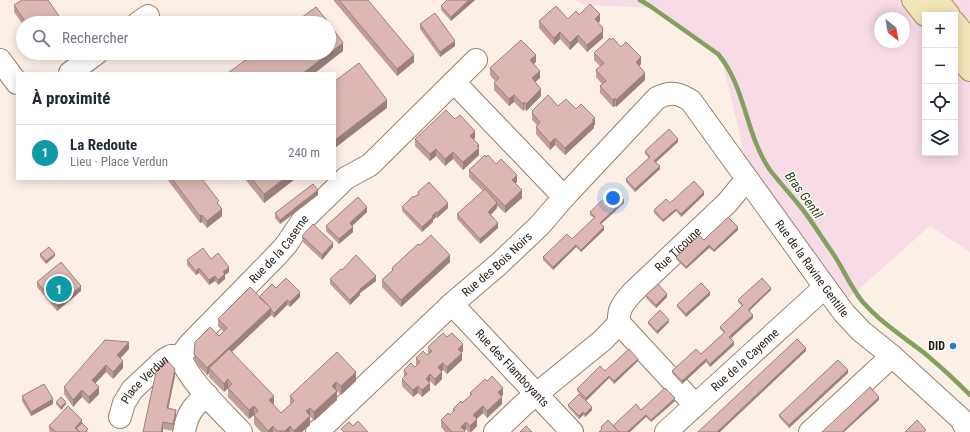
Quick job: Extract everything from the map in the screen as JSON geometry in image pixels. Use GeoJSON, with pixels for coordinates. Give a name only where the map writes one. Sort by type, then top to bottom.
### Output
{"type":"FeatureCollection","features":[{"type":"Feature","properties":{"kind":"main road"},"geometry":{"type":"LineString","coordinates":[[913,0],[923,12]]}},
{"type":"Feature","properties":{"kind":"main road"},"geometry":{"type":"LineString","coordinates":[[937,0],[947,12]]}},
{"type":"Feature","properties":{"kind":"main road"},"geometry":{"type":"LineString","coordinates":[[958,27],[970,42]]}},
{"type":"Feature","properties":{"kind":"main road"},"geometry":{"type":"LineString","coordinates":[[958,56],[970,70]]}},
{"type":"Feature","properties":{"kind":"street"},"geometry":{"type":"LineString","coordinates":[[0,60],[16,82]]}},
{"type":"Feature","properties":{"kind":"street"},"geometry":{"type":"LineString","coordinates":[[71,72],[88,60]]}},
{"type":"Feature","properties":{"kind":"street","name":"Rue de la Caserne"},"geometry":{"type":"LineString","coordinates":[[180,357],[189,345],[282,250],[303,220],[346,178],[370,165],[476,60]]}},
{"type":"Feature","properties":{"kind":"street"},"geometry":{"type":"LineString","coordinates":[[454,82],[564,197]]}},
{"type":"Feature","properties":{"kind":"street","name":"Rue des Bois Noirs"},"geometry":{"type":"LineString","coordinates":[[317,432],[452,304],[499,264],[540,225],[564,197],[657,98],[666,94],[671,94]]}},
{"type":"Feature","properties":{"kind":"street","name":"Rue de la Ravine Gentille"},"geometry":{"type":"LineString","coordinates":[[671,94],[682,95],[691,101],[844,313],[961,419],[968,432]]}},
{"type":"Feature","properties":{"kind":"street","name":"Rue Ticoune"},"geometry":{"type":"LineString","coordinates":[[619,324],[618,316],[621,306],[727,204],[747,179]]}},
{"type":"Feature","properties":{"kind":"street","name":"Rue de la Cayenne"},"geometry":{"type":"LineString","coordinates":[[666,432],[824,287]]}},
{"type":"Feature","properties":{"kind":"street","name":"Rue des Flamboyants"},"geometry":{"type":"LineString","coordinates":[[452,304],[572,432]]}},
{"type":"Feature","properties":{"kind":"street"},"geometry":{"type":"LineString","coordinates":[[495,432],[537,393],[603,340],[619,324],[695,405]]}},
{"type":"Feature","properties":{"kind":"street","name":"Place Verdun"},"geometry":{"type":"LineString","coordinates":[[120,417],[124,403],[132,390],[164,360],[171,356],[180,357]]}},
{"type":"Feature","properties":{"kind":"street"},"geometry":{"type":"LineString","coordinates":[[810,432],[892,356]]}},
{"type":"Feature","properties":{"kind":"street"},"geometry":{"type":"LineString","coordinates":[[180,357],[184,368],[241,432]]}},
{"type":"Feature","properties":{"kind":"street"},"geometry":{"type":"LineString","coordinates":[[184,432],[190,412],[196,404],[207,395]]}},
{"type":"Feature","properties":{"kind":"shaded area"},"geometry":{"type":"Polygon","coordinates":[[[575,0],[970,0],[970,252],[930,226],[843,303],[759,215],[722,61],[659,8],[583,5],[575,0]]]}},
{"type":"Feature","properties":{"kind":"building"},"geometry":{"type":"Polygon","coordinates":[[[22,0],[48,0],[59,16],[21,16],[14,5],[22,0]]]}},
{"type":"Feature","properties":{"kind":"building"},"geometry":{"type":"Polygon","coordinates":[[[339,0],[368,0],[414,55],[397,69],[339,0]]]}},
{"type":"Feature","properties":{"kind":"building"},"geometry":{"type":"Polygon","coordinates":[[[447,0],[469,0],[451,17],[441,6],[447,0]]]}},
{"type":"Feature","properties":{"kind":"building"},"geometry":{"type":"Polygon","coordinates":[[[590,4],[600,14],[595,19],[603,28],[603,31],[587,45],[578,35],[570,43],[560,32],[554,38],[539,21],[556,6],[568,19],[576,11],[579,15],[590,4]]]}},
{"type":"Feature","properties":{"kind":"building"},"geometry":{"type":"Polygon","coordinates":[[[316,7],[323,16],[304,16],[316,7]]]}},
{"type":"Feature","properties":{"kind":"building"},"geometry":{"type":"Polygon","coordinates":[[[435,13],[455,41],[440,52],[420,24],[435,13]]]}},
{"type":"Feature","properties":{"kind":"building"},"geometry":{"type":"Polygon","coordinates":[[[336,33],[343,43],[336,48],[336,33]]]}},
{"type":"Feature","properties":{"kind":"building"},"geometry":{"type":"Polygon","coordinates":[[[610,38],[611,40],[613,38],[621,47],[626,42],[641,57],[636,62],[645,73],[616,100],[615,98],[613,100],[600,86],[606,81],[596,70],[604,63],[594,53],[610,38]]]}},
{"type":"Feature","properties":{"kind":"building"},"geometry":{"type":"Polygon","coordinates":[[[521,40],[536,55],[530,60],[540,71],[532,78],[541,89],[526,104],[524,102],[523,104],[514,95],[509,99],[494,83],[499,78],[490,68],[521,40]]]}},
{"type":"Feature","properties":{"kind":"building"},"geometry":{"type":"Polygon","coordinates":[[[246,60],[320,60],[304,72],[229,72],[246,60]]]}},
{"type":"Feature","properties":{"kind":"building"},"geometry":{"type":"Polygon","coordinates":[[[359,63],[387,100],[336,139],[336,80],[359,63]]]}},
{"type":"Feature","properties":{"kind":"building"},"geometry":{"type":"Polygon","coordinates":[[[548,95],[558,106],[566,99],[576,109],[581,104],[595,118],[592,120],[594,121],[565,148],[555,138],[550,143],[536,127],[540,122],[532,111],[548,95]]]}},
{"type":"Feature","properties":{"kind":"building"},"geometry":{"type":"Polygon","coordinates":[[[446,110],[455,119],[460,115],[475,131],[470,136],[479,145],[477,146],[479,148],[463,162],[453,152],[445,159],[436,149],[430,154],[415,139],[446,110]]]}},
{"type":"Feature","properties":{"kind":"building"},"geometry":{"type":"Polygon","coordinates":[[[669,129],[678,139],[654,161],[660,166],[635,189],[626,179],[650,157],[645,151],[669,129]]]}},
{"type":"Feature","properties":{"kind":"building"},"geometry":{"type":"Polygon","coordinates":[[[485,155],[486,157],[488,155],[496,164],[501,159],[517,175],[512,180],[522,190],[505,206],[469,170],[485,155]]]}},
{"type":"Feature","properties":{"kind":"building"},"geometry":{"type":"Polygon","coordinates":[[[173,180],[203,180],[219,201],[217,203],[222,209],[207,221],[202,215],[200,216],[173,180]]]}},
{"type":"Feature","properties":{"kind":"building"},"geometry":{"type":"Polygon","coordinates":[[[253,180],[283,180],[264,194],[253,180]]]}},
{"type":"Feature","properties":{"kind":"building"},"geometry":{"type":"Polygon","coordinates":[[[694,181],[704,192],[681,214],[676,209],[663,220],[654,210],[666,199],[670,203],[694,181]]]}},
{"type":"Feature","properties":{"kind":"building"},"geometry":{"type":"Polygon","coordinates":[[[429,182],[448,203],[437,213],[436,212],[432,216],[433,217],[422,227],[402,207],[413,196],[414,197],[419,194],[418,192],[429,182]]]}},
{"type":"Feature","properties":{"kind":"building"},"geometry":{"type":"Polygon","coordinates":[[[313,184],[318,190],[280,220],[275,213],[313,184]]]}},
{"type":"Feature","properties":{"kind":"building"},"geometry":{"type":"Polygon","coordinates":[[[485,189],[497,203],[488,212],[498,223],[480,239],[457,214],[485,189]]]}},
{"type":"Feature","properties":{"kind":"building"},"geometry":{"type":"Polygon","coordinates":[[[614,189],[624,200],[600,223],[604,227],[581,250],[576,245],[553,267],[543,257],[567,234],[572,239],[595,217],[590,212],[614,189]]]}},
{"type":"Feature","properties":{"kind":"building"},"geometry":{"type":"Polygon","coordinates":[[[358,197],[367,207],[350,223],[353,227],[339,239],[326,226],[358,197]]]}},
{"type":"Feature","properties":{"kind":"building"},"geometry":{"type":"Polygon","coordinates":[[[728,217],[738,227],[714,250],[709,245],[686,267],[676,257],[699,235],[704,240],[728,217]]]}},
{"type":"Feature","properties":{"kind":"building"},"geometry":{"type":"Polygon","coordinates":[[[313,224],[333,243],[322,255],[302,236],[313,224]]]}},
{"type":"Feature","properties":{"kind":"building"},"geometry":{"type":"Polygon","coordinates":[[[431,235],[450,255],[401,300],[382,280],[393,270],[392,268],[418,244],[420,245],[431,235]]]}},
{"type":"Feature","properties":{"kind":"building"},"geometry":{"type":"Polygon","coordinates":[[[49,247],[55,254],[46,261],[40,254],[49,247]]]}},
{"type":"Feature","properties":{"kind":"building"},"geometry":{"type":"Polygon","coordinates":[[[203,248],[211,259],[218,253],[229,267],[223,272],[225,274],[218,280],[215,276],[209,280],[199,268],[196,271],[187,260],[203,248]]]}},
{"type":"Feature","properties":{"kind":"building"},"geometry":{"type":"Polygon","coordinates":[[[356,255],[376,276],[360,289],[350,300],[330,279],[341,269],[342,270],[356,255]]]}},
{"type":"Feature","properties":{"kind":"building"},"geometry":{"type":"Polygon","coordinates":[[[61,262],[81,286],[57,306],[37,282],[61,262]]]}},
{"type":"Feature","properties":{"kind":"building"},"geometry":{"type":"Polygon","coordinates":[[[286,278],[300,292],[290,302],[287,300],[274,313],[271,308],[259,297],[272,284],[276,288],[286,278]]]}},
{"type":"Feature","properties":{"kind":"building"},"geometry":{"type":"Polygon","coordinates":[[[762,278],[771,288],[748,310],[753,315],[729,337],[734,342],[710,364],[706,359],[682,381],[672,371],[696,349],[701,354],[725,332],[720,327],[743,305],[738,300],[762,278]]]}},
{"type":"Feature","properties":{"kind":"building"},"geometry":{"type":"Polygon","coordinates":[[[701,283],[710,292],[686,314],[677,305],[701,283]]]}},
{"type":"Feature","properties":{"kind":"building"},"geometry":{"type":"Polygon","coordinates":[[[658,284],[667,294],[656,305],[646,295],[658,284]]]}},
{"type":"Feature","properties":{"kind":"building"},"geometry":{"type":"Polygon","coordinates":[[[250,287],[271,308],[207,368],[194,354],[195,342],[210,327],[219,336],[227,328],[218,319],[250,287]]]}},
{"type":"Feature","properties":{"kind":"building"},"geometry":{"type":"Polygon","coordinates":[[[660,310],[669,320],[657,331],[648,322],[660,310]]]}},
{"type":"Feature","properties":{"kind":"building"},"geometry":{"type":"Polygon","coordinates":[[[443,333],[447,337],[452,333],[463,344],[458,349],[462,353],[447,367],[443,363],[438,367],[442,372],[435,379],[430,374],[426,379],[430,383],[422,390],[418,386],[413,390],[402,379],[407,374],[404,370],[411,363],[415,367],[420,362],[416,358],[423,351],[427,355],[432,351],[428,347],[443,333]]]}},
{"type":"Feature","properties":{"kind":"building"},"geometry":{"type":"Polygon","coordinates":[[[797,339],[806,348],[717,432],[698,432],[797,339]]]}},
{"type":"Feature","properties":{"kind":"building"},"geometry":{"type":"Polygon","coordinates":[[[105,340],[129,342],[117,355],[123,361],[113,372],[106,365],[92,380],[99,387],[89,397],[82,390],[73,400],[64,387],[105,340]]]}},
{"type":"Feature","properties":{"kind":"building"},"geometry":{"type":"Polygon","coordinates":[[[229,349],[274,396],[269,400],[281,413],[294,401],[290,396],[337,352],[356,372],[341,386],[336,382],[332,386],[337,391],[314,412],[310,408],[306,411],[310,416],[294,431],[290,426],[285,431],[277,431],[273,426],[268,431],[254,415],[258,411],[254,406],[249,410],[228,388],[232,384],[228,379],[224,384],[209,368],[229,349]]]}},
{"type":"Feature","properties":{"kind":"building"},"geometry":{"type":"Polygon","coordinates":[[[629,349],[638,359],[614,381],[609,376],[586,398],[577,389],[600,366],[605,371],[629,349]]]}},
{"type":"Feature","properties":{"kind":"building"},"geometry":{"type":"Polygon","coordinates":[[[166,359],[175,369],[167,408],[176,410],[173,424],[163,422],[161,432],[143,432],[156,372],[166,359]]]}},
{"type":"Feature","properties":{"kind":"building"},"geometry":{"type":"Polygon","coordinates":[[[838,360],[848,370],[789,425],[779,415],[838,360]]]}},
{"type":"Feature","properties":{"kind":"building"},"geometry":{"type":"Polygon","coordinates":[[[492,376],[503,388],[498,392],[502,397],[487,411],[483,406],[473,415],[477,419],[470,426],[466,422],[461,427],[465,431],[464,432],[452,432],[441,420],[448,413],[450,415],[455,410],[453,409],[461,401],[462,403],[472,394],[470,393],[485,379],[487,381],[492,376]]]}},
{"type":"Feature","properties":{"kind":"building"},"geometry":{"type":"Polygon","coordinates":[[[44,384],[53,399],[31,412],[22,396],[44,384]]]}},
{"type":"Feature","properties":{"kind":"building"},"geometry":{"type":"Polygon","coordinates":[[[870,387],[879,397],[842,432],[822,432],[870,387]]]}},
{"type":"Feature","properties":{"kind":"building"},"geometry":{"type":"Polygon","coordinates":[[[665,388],[675,398],[651,420],[646,415],[627,432],[619,432],[613,426],[636,404],[641,410],[665,388]]]}},
{"type":"Feature","properties":{"kind":"building"},"geometry":{"type":"Polygon","coordinates":[[[579,394],[592,407],[585,414],[583,412],[579,416],[568,405],[579,394]]]}},
{"type":"Feature","properties":{"kind":"building"},"geometry":{"type":"Polygon","coordinates":[[[61,397],[66,402],[61,407],[56,402],[61,397]]]}},
{"type":"Feature","properties":{"kind":"building"},"geometry":{"type":"Polygon","coordinates":[[[68,406],[82,420],[75,428],[80,432],[56,432],[49,426],[68,406]]]}},
{"type":"Feature","properties":{"kind":"building"},"geometry":{"type":"Polygon","coordinates":[[[608,420],[619,432],[599,432],[602,429],[601,427],[608,420]]]}},
{"type":"Feature","properties":{"kind":"building"},"geometry":{"type":"Polygon","coordinates":[[[917,420],[926,430],[924,432],[905,432],[917,420]]]}},
{"type":"Feature","properties":{"kind":"building"},"geometry":{"type":"Polygon","coordinates":[[[358,421],[368,432],[344,432],[341,429],[349,422],[353,426],[358,421]]]}},
{"type":"Feature","properties":{"kind":"building"},"geometry":{"type":"Polygon","coordinates":[[[82,423],[88,429],[85,432],[80,432],[76,429],[82,423]]]}},
{"type":"Feature","properties":{"kind":"building"},"geometry":{"type":"Polygon","coordinates":[[[526,426],[532,432],[520,432],[526,426]]]}},
{"type":"Feature","properties":{"kind":"waterway","name":"Bras Gentil"},"geometry":{"type":"LineString","coordinates":[[640,0],[718,54],[734,81],[755,141],[770,170],[810,220],[836,258],[862,301],[891,328],[929,357],[970,395]]}},
{"type":"Feature","properties":{"kind":"place","name":"La Redoute"},"geometry":{"type":"Point","coordinates":[59,289]}},
{"type":"Feature","properties":{"kind":"place","name":"DID"},"geometry":{"type":"Point","coordinates":[953,346]}}]}
